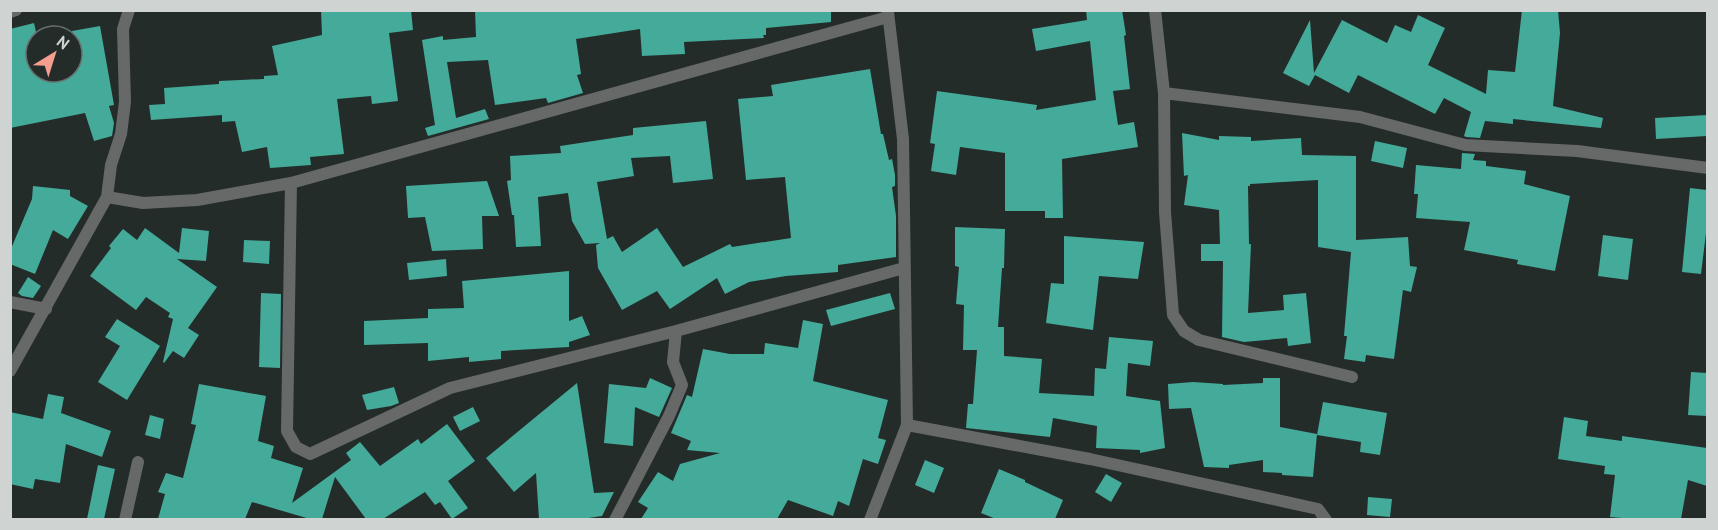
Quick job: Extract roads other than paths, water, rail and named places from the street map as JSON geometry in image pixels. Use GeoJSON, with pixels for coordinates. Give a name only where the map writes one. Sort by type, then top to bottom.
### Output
{"type":"FeatureCollection","features":[{"type":"Feature","properties":{"kind":"street"},"geometry":{"type":"LineString","coordinates":[[10,12],[16,10]]}},
{"type":"Feature","properties":{"kind":"street"},"geometry":{"type":"LineString","coordinates":[[10,371],[107,197],[111,165],[121,134],[124,112],[123,29],[129,10]]}},
{"type":"Feature","properties":{"kind":"street"},"geometry":{"type":"LineString","coordinates":[[1155,10],[1164,93],[1165,212],[1173,315],[1184,331],[1199,340],[1352,377]]}},
{"type":"Feature","properties":{"kind":"street"},"geometry":{"type":"LineString","coordinates":[[107,197],[143,204],[197,200],[291,183],[888,14],[903,139],[907,425],[870,519]]}},
{"type":"Feature","properties":{"kind":"street"},"geometry":{"type":"LineString","coordinates":[[1164,93],[1360,117],[1465,145],[1577,152],[1707,168]]}},
{"type":"Feature","properties":{"kind":"street"},"geometry":{"type":"LineString","coordinates":[[291,183],[287,431],[296,447],[310,454],[450,388],[676,331],[904,268]]}},
{"type":"Feature","properties":{"kind":"street"},"geometry":{"type":"LineString","coordinates":[[10,302],[46,309]]}},
{"type":"Feature","properties":{"kind":"street"},"geometry":{"type":"LineString","coordinates":[[615,519],[669,416],[682,385],[673,362],[676,331]]}},
{"type":"Feature","properties":{"kind":"street"},"geometry":{"type":"LineString","coordinates":[[907,425],[1090,459],[1318,509],[1326,519]]}},
{"type":"Feature","properties":{"kind":"street"},"geometry":{"type":"LineString","coordinates":[[125,519],[138,462]]}}]}
